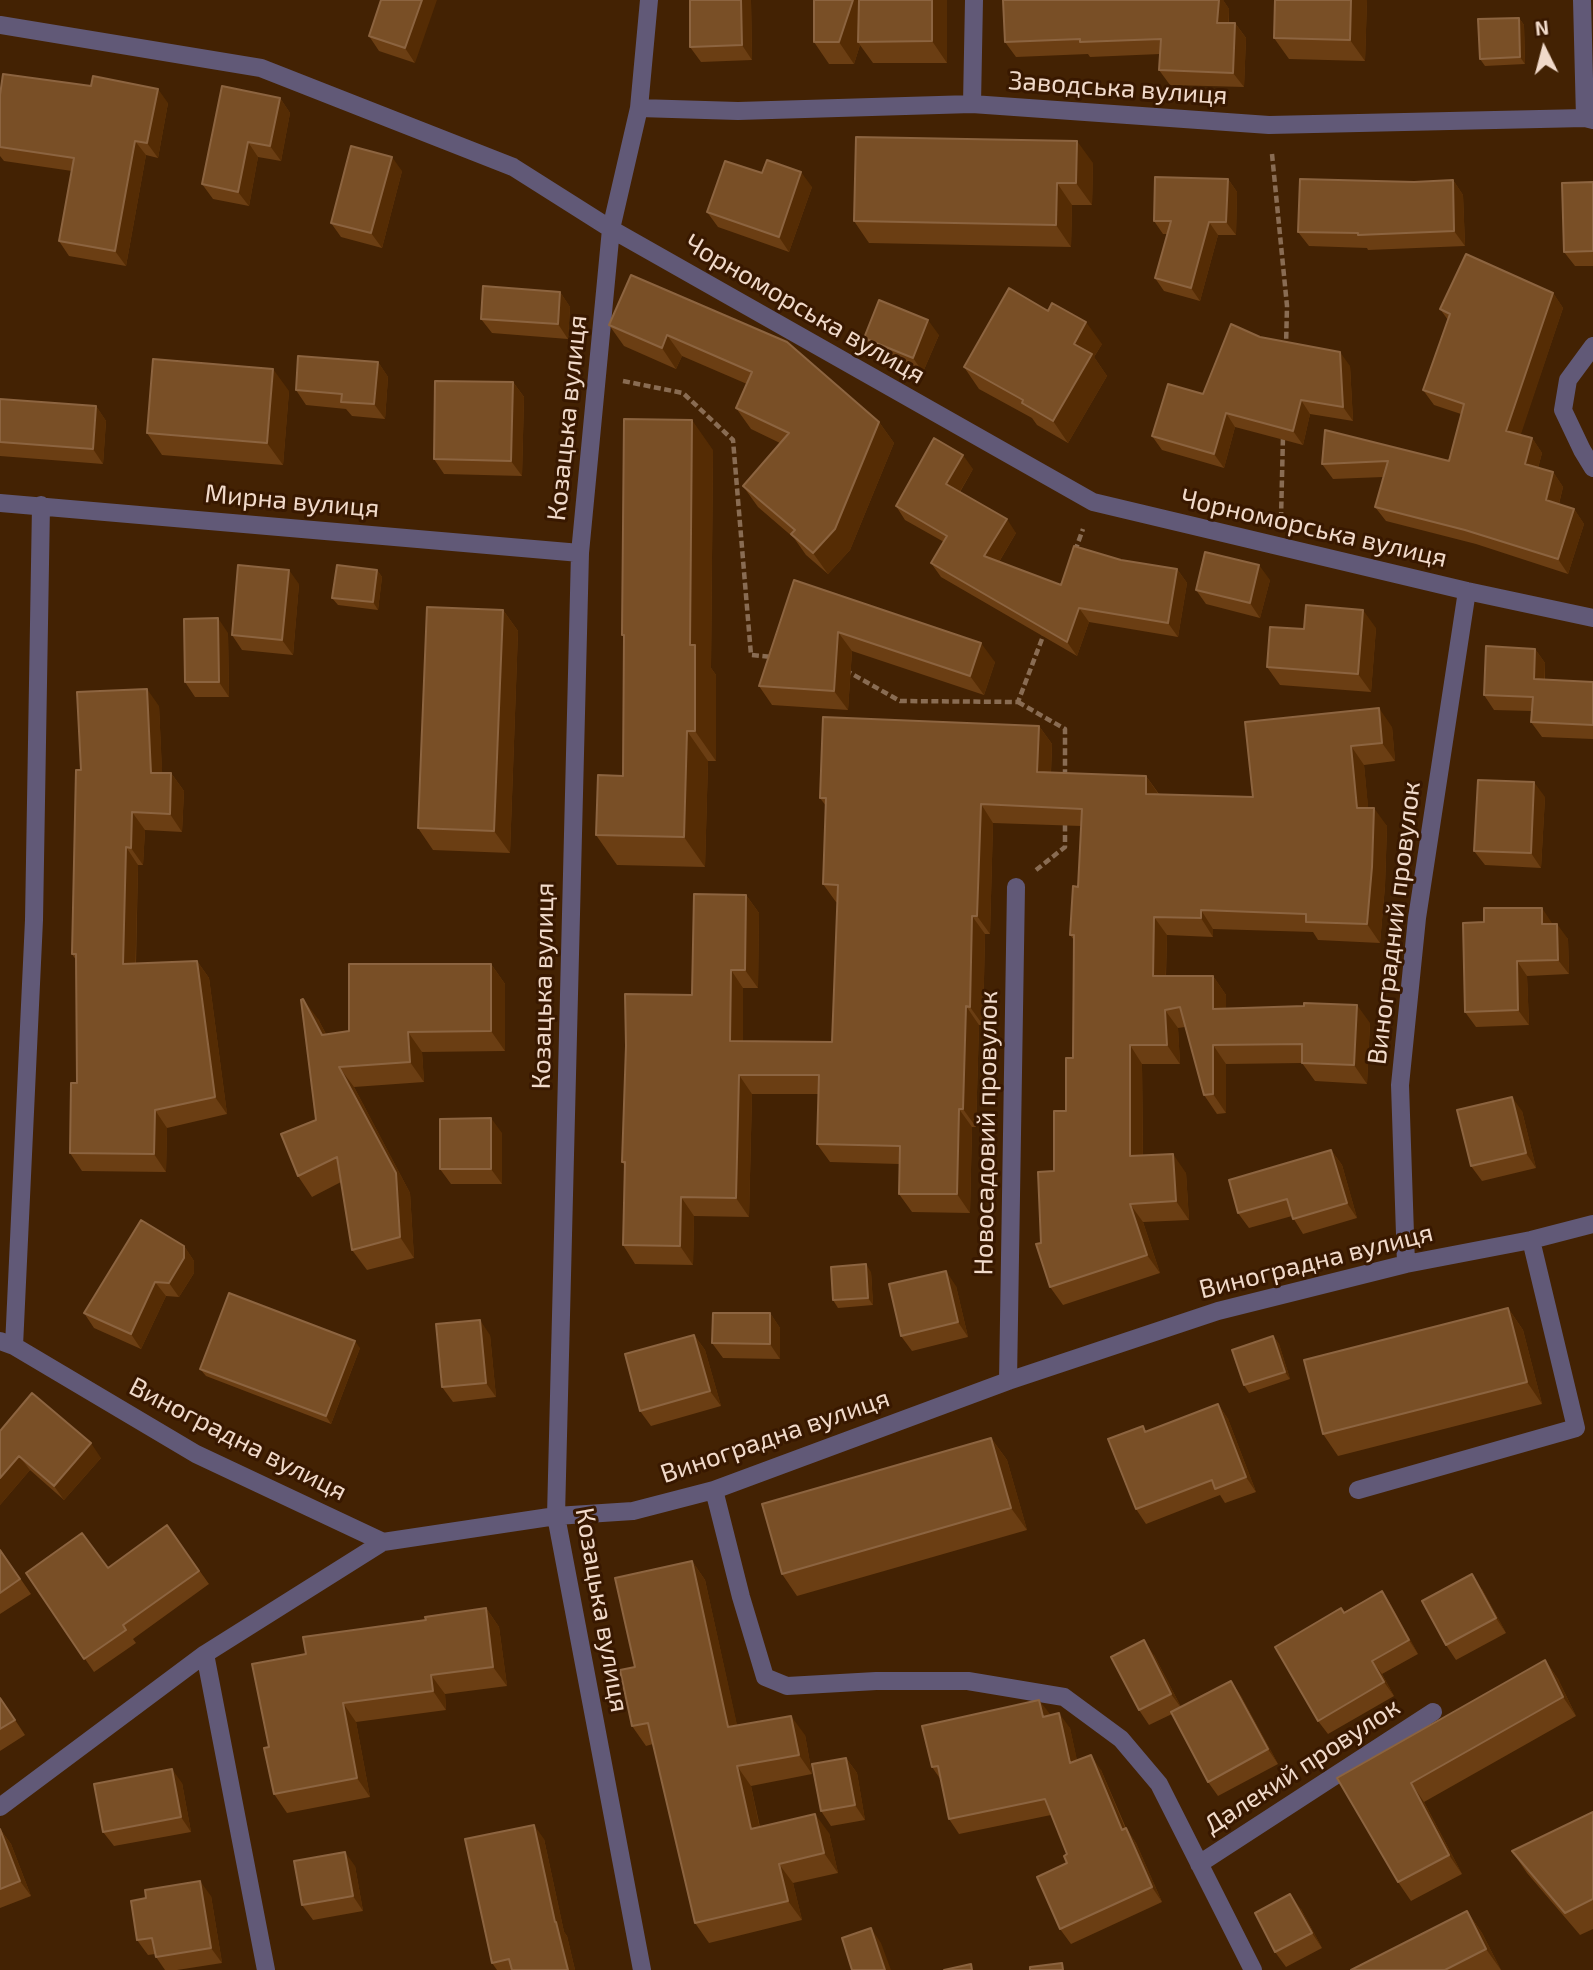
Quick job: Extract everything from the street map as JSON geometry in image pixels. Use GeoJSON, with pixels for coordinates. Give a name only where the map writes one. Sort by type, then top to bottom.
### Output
{"type":"FeatureCollection","features":[{"type":"Feature","properties":{"kind":"street","name":"Козацька вулиця"},"geometry":{"type":"LineString","coordinates":[[642,1970],[556,1516],[580,553],[611,229],[639,108],[649,0]]}},
{"type":"Feature","properties":{"kind":"street"},"geometry":{"type":"LineString","coordinates":[[972,104],[974,0]]}},
{"type":"Feature","properties":{"kind":"street"},"geometry":{"type":"LineString","coordinates":[[1582,0],[1589,119]]}},
{"type":"Feature","properties":{"kind":"street","name":"Чорноморська вулиця"},"geometry":{"type":"LineString","coordinates":[[0,26],[261,68],[513,167],[611,229],[1093,502],[1467,591],[1593,618]]}},
{"type":"Feature","properties":{"kind":"street","name":"Заводська вулиця"},"geometry":{"type":"LineString","coordinates":[[639,108],[738,111],[972,104],[1269,125],[1589,119]]}},
{"type":"Feature","properties":{"kind":"street"},"geometry":{"type":"LineString","coordinates":[[1593,346],[1568,380],[1563,410],[1593,468]]}},
{"type":"Feature","properties":{"kind":"street","name":"Мирна вулиця"},"geometry":{"type":"LineString","coordinates":[[0,503],[580,553]]}},
{"type":"Feature","properties":{"kind":"street"},"geometry":{"type":"LineString","coordinates":[[7,1344],[34,920],[41,505]]}},
{"type":"Feature","properties":{"kind":"street","name":"Виноградний провулок"},"geometry":{"type":"LineString","coordinates":[[1406,1264],[1401,1085],[1417,918],[1467,591]]}},
{"type":"Feature","properties":{"kind":"street","name":"Новосадовий провулок"},"geometry":{"type":"LineString","coordinates":[[1008,1381],[1016,887]]}},
{"type":"Feature","properties":{"kind":"street","name":"Виноградна вулиця"},"geometry":{"type":"LineString","coordinates":[[7,1344],[196,1454],[383,1542],[556,1516],[633,1511],[714,1490],[1008,1381],[1218,1311],[1406,1264],[1531,1240],[1593,1224]]}},
{"type":"Feature","properties":{"kind":"street"},"geometry":{"type":"LineString","coordinates":[[1358,1490],[1576,1428],[1531,1240]]}},
{"type":"Feature","properties":{"kind":"street"},"geometry":{"type":"LineString","coordinates":[[714,1490],[741,1597],[765,1677],[788,1686],[876,1681],[968,1681],[1064,1697],[1121,1739],[1158,1784],[1253,1970]]}},
{"type":"Feature","properties":{"kind":"street"},"geometry":{"type":"LineString","coordinates":[[0,1807],[205,1654],[383,1542]]}},
{"type":"Feature","properties":{"kind":"street"},"geometry":{"type":"LineString","coordinates":[[205,1654],[266,1970]]}},
{"type":"Feature","properties":{"kind":"street","name":"Далекий провулок"},"geometry":{"type":"LineString","coordinates":[[1199,1864],[1433,1712]]}},
{"type":"Feature","properties":{"kind":"path"},"geometry":{"type":"LineString","coordinates":[[1269,125],[1287,306],[1285,359]]}},
{"type":"Feature","properties":{"kind":"path"},"geometry":{"type":"LineString","coordinates":[[597,376],[683,393],[733,440],[751,655],[776,657]]}},
{"type":"Feature","properties":{"kind":"path"},"geometry":{"type":"LineString","coordinates":[[1280,547],[1283,427]]}},
{"type":"Feature","properties":{"kind":"path"},"geometry":{"type":"LineString","coordinates":[[1074,552],[1093,502]]}},
{"type":"Feature","properties":{"kind":"path"},"geometry":{"type":"LineString","coordinates":[[1018,702],[1046,627]]}},
{"type":"Feature","properties":{"kind":"path"},"geometry":{"type":"LineString","coordinates":[[836,664],[900,701],[1018,702],[1065,729],[1065,781]]}},
{"type":"Feature","properties":{"kind":"path"},"geometry":{"type":"LineString","coordinates":[[1016,887],[1065,847],[1065,820]]}},
{"type":"Feature","properties":{"kind":"building"},"geometry":{"type":"Polygon","coordinates":[[[381,0],[422,0],[405,48],[369,36],[381,0]]]}},
{"type":"Feature","properties":{"kind":"building"},"geometry":{"type":"Polygon","coordinates":[[[690,0],[741,0],[742,45],[690,47],[690,0]]]}},
{"type":"Feature","properties":{"kind":"building"},"geometry":{"type":"Polygon","coordinates":[[[814,0],[853,0],[839,42],[814,42],[814,0]]]}},
{"type":"Feature","properties":{"kind":"building"},"geometry":{"type":"Polygon","coordinates":[[[859,0],[932,0],[932,41],[858,42],[859,0]]]}},
{"type":"Feature","properties":{"kind":"building"},"geometry":{"type":"Polygon","coordinates":[[[1003,0],[1219,0],[1217,23],[1235,23],[1233,73],[1159,70],[1161,39],[1005,42],[1003,0]]]}},
{"type":"Feature","properties":{"kind":"building"},"geometry":{"type":"Polygon","coordinates":[[[1275,0],[1351,0],[1350,40],[1274,38],[1275,0]]]}},
{"type":"Feature","properties":{"kind":"building"},"geometry":{"type":"Polygon","coordinates":[[[1519,18],[1520,57],[1480,59],[1478,19],[1519,18]]]}},
{"type":"Feature","properties":{"kind":"building"},"geometry":{"type":"Polygon","coordinates":[[[3,74],[91,86],[93,76],[158,89],[147,143],[135,141],[115,251],[59,241],[74,158],[0,147],[0,95],[3,74]]]}},
{"type":"Feature","properties":{"kind":"building"},"geometry":{"type":"Polygon","coordinates":[[[222,86],[280,98],[270,146],[248,142],[238,192],[202,184],[222,86]]]}},
{"type":"Feature","properties":{"kind":"building"},"geometry":{"type":"Polygon","coordinates":[[[856,137],[1077,141],[1076,183],[1057,183],[1056,225],[854,221],[856,137]]]}},
{"type":"Feature","properties":{"kind":"building"},"geometry":{"type":"Polygon","coordinates":[[[351,146],[392,157],[371,233],[331,223],[351,146]]]}},
{"type":"Feature","properties":{"kind":"building"},"geometry":{"type":"Polygon","coordinates":[[[767,160],[801,172],[779,237],[707,212],[725,161],[762,173],[767,160]]]}},
{"type":"Feature","properties":{"kind":"building"},"geometry":{"type":"Polygon","coordinates":[[[1155,177],[1228,179],[1226,222],[1209,222],[1191,288],[1155,278],[1171,221],[1154,221],[1155,177]]]}},
{"type":"Feature","properties":{"kind":"building"},"geometry":{"type":"Polygon","coordinates":[[[1300,179],[1414,182],[1453,180],[1454,231],[1358,235],[1298,232],[1300,179]]]}},
{"type":"Feature","properties":{"kind":"building"},"geometry":{"type":"Polygon","coordinates":[[[1593,182],[1593,251],[1564,252],[1562,183],[1593,182]]]}},
{"type":"Feature","properties":{"kind":"building"},"geometry":{"type":"Polygon","coordinates":[[[1466,254],[1553,293],[1506,431],[1532,438],[1525,464],[1553,472],[1546,500],[1574,509],[1558,559],[1465,530],[1375,507],[1388,461],[1322,464],[1325,430],[1449,461],[1464,404],[1423,390],[1450,314],[1440,309],[1466,254]]]}},
{"type":"Feature","properties":{"kind":"building"},"geometry":{"type":"Polygon","coordinates":[[[631,275],[787,342],[879,422],[835,529],[813,553],[791,534],[795,530],[743,486],[789,433],[736,408],[752,372],[667,335],[662,348],[609,325],[631,275]]]}},
{"type":"Feature","properties":{"kind":"building"},"geometry":{"type":"Polygon","coordinates":[[[483,286],[560,292],[558,324],[481,319],[483,286]]]}},
{"type":"Feature","properties":{"kind":"building"},"geometry":{"type":"Polygon","coordinates":[[[1009,288],[1048,311],[1052,303],[1086,322],[1074,344],[1092,354],[1053,421],[1022,403],[1023,400],[964,367],[1009,288]]]}},
{"type":"Feature","properties":{"kind":"building"},"geometry":{"type":"Polygon","coordinates":[[[879,300],[928,320],[913,358],[864,338],[879,300]]]}},
{"type":"Feature","properties":{"kind":"building"},"geometry":{"type":"Polygon","coordinates":[[[1231,324],[1260,337],[1340,352],[1343,407],[1301,400],[1293,431],[1226,413],[1214,454],[1152,436],[1168,384],[1203,394],[1231,324]]]}},
{"type":"Feature","properties":{"kind":"building"},"geometry":{"type":"Polygon","coordinates":[[[298,356],[378,362],[374,404],[341,402],[342,394],[296,390],[298,356]]]}},
{"type":"Feature","properties":{"kind":"building"},"geometry":{"type":"Polygon","coordinates":[[[153,359],[273,369],[267,443],[147,433],[153,359]]]}},
{"type":"Feature","properties":{"kind":"building"},"geometry":{"type":"Polygon","coordinates":[[[435,381],[513,382],[511,461],[434,459],[435,381]]]}},
{"type":"Feature","properties":{"kind":"building"},"geometry":{"type":"Polygon","coordinates":[[[0,399],[96,406],[93,449],[0,442],[0,399]]]}},
{"type":"Feature","properties":{"kind":"building"},"geometry":{"type":"Polygon","coordinates":[[[624,419],[692,420],[690,645],[695,645],[695,731],[687,731],[684,837],[596,835],[598,775],[623,776],[624,419]]]}},
{"type":"Feature","properties":{"kind":"building"},"geometry":{"type":"Polygon","coordinates":[[[934,438],[963,455],[946,484],[1007,519],[984,556],[1061,585],[1074,546],[1121,560],[1177,569],[1168,623],[1079,608],[1067,642],[931,563],[947,536],[896,506],[934,438]]]}},
{"type":"Feature","properties":{"kind":"building"},"geometry":{"type":"Polygon","coordinates":[[[1205,552],[1259,565],[1250,603],[1196,590],[1205,552]]]}},
{"type":"Feature","properties":{"kind":"building"},"geometry":{"type":"Polygon","coordinates":[[[238,565],[289,570],[282,640],[232,635],[238,565]]]}},
{"type":"Feature","properties":{"kind":"building"},"geometry":{"type":"Polygon","coordinates":[[[337,565],[377,570],[373,602],[332,598],[337,565]]]}},
{"type":"Feature","properties":{"kind":"building"},"geometry":{"type":"Polygon","coordinates":[[[794,580],[981,643],[970,676],[838,632],[834,691],[759,686],[794,580]]]}},
{"type":"Feature","properties":{"kind":"building"},"geometry":{"type":"Polygon","coordinates":[[[1306,605],[1363,610],[1358,674],[1267,667],[1270,627],[1304,629],[1306,605]]]}},
{"type":"Feature","properties":{"kind":"building"},"geometry":{"type":"Polygon","coordinates":[[[427,607],[503,610],[494,831],[418,828],[427,607]]]}},
{"type":"Feature","properties":{"kind":"building"},"geometry":{"type":"Polygon","coordinates":[[[218,618],[219,682],[185,682],[184,619],[218,618]]]}},
{"type":"Feature","properties":{"kind":"building"},"geometry":{"type":"Polygon","coordinates":[[[1486,646],[1535,649],[1534,679],[1593,682],[1593,725],[1531,722],[1533,697],[1484,695],[1486,646]]]}},
{"type":"Feature","properties":{"kind":"building"},"geometry":{"type":"Polygon","coordinates":[[[147,689],[151,773],[171,773],[170,814],[132,812],[131,848],[126,847],[123,964],[197,961],[215,1097],[155,1110],[154,1154],[70,1153],[71,1083],[77,1083],[76,954],[72,954],[76,770],[81,770],[77,692],[147,689]]]}},
{"type":"Feature","properties":{"kind":"building"},"geometry":{"type":"Polygon","coordinates":[[[1379,708],[1382,743],[1351,746],[1357,808],[1374,808],[1367,924],[1306,922],[1306,914],[1201,910],[1201,918],[1154,917],[1153,976],[1213,976],[1213,1009],[1304,1006],[1304,1003],[1357,1005],[1354,1065],[1302,1063],[1302,1044],[1213,1045],[1213,1094],[1204,1095],[1180,1007],[1165,1010],[1167,1045],[1130,1045],[1130,1156],[1173,1154],[1176,1201],[1130,1204],[1147,1255],[1050,1287],[1036,1244],[1041,1243],[1038,1172],[1054,1171],[1054,1111],[1066,1111],[1066,1058],[1073,1058],[1074,935],[1070,935],[1073,886],[1078,887],[1082,809],[981,804],[977,916],[972,916],[970,1007],[966,1006],[963,1109],[959,1109],[957,1194],[899,1194],[900,1146],[817,1144],[819,1075],[739,1075],[736,1198],[681,1197],[680,1246],[623,1245],[625,994],[692,995],[694,894],[746,895],[745,970],[731,970],[730,1041],[832,1042],[838,885],[823,884],[826,798],[820,798],[823,717],[1039,726],[1037,772],[1146,776],[1146,794],[1253,797],[1245,722],[1379,708]]]}},
{"type":"Feature","properties":{"kind":"building"},"geometry":{"type":"Polygon","coordinates":[[[1478,780],[1534,782],[1531,853],[1474,851],[1478,780]]]}},
{"type":"Feature","properties":{"kind":"building"},"geometry":{"type":"Polygon","coordinates":[[[1484,908],[1542,908],[1542,924],[1557,924],[1558,960],[1517,961],[1518,1010],[1465,1012],[1463,923],[1484,922],[1484,908]]]}},
{"type":"Feature","properties":{"kind":"building"},"geometry":{"type":"Polygon","coordinates":[[[349,964],[491,964],[491,1031],[408,1032],[410,1062],[339,1067],[396,1173],[400,1237],[352,1250],[337,1157],[298,1176],[281,1134],[316,1120],[301,1000],[303,999],[322,1035],[349,1031],[349,964]]]}},
{"type":"Feature","properties":{"kind":"building"},"geometry":{"type":"Polygon","coordinates":[[[1512,1097],[1526,1153],[1471,1166],[1457,1110],[1512,1097]]]}},
{"type":"Feature","properties":{"kind":"building"},"geometry":{"type":"Polygon","coordinates":[[[491,1118],[491,1169],[440,1169],[440,1119],[491,1118]]]}},
{"type":"Feature","properties":{"kind":"building"},"geometry":{"type":"Polygon","coordinates":[[[1331,1150],[1347,1203],[1293,1219],[1287,1199],[1238,1213],[1229,1180],[1331,1150]]]}},
{"type":"Feature","properties":{"kind":"building"},"geometry":{"type":"Polygon","coordinates":[[[141,1220],[184,1246],[184,1258],[169,1283],[155,1282],[131,1334],[84,1313],[141,1220]]]}},
{"type":"Feature","properties":{"kind":"building"},"geometry":{"type":"Polygon","coordinates":[[[866,1264],[868,1298],[833,1300],[831,1267],[866,1264]]]}},
{"type":"Feature","properties":{"kind":"building"},"geometry":{"type":"Polygon","coordinates":[[[946,1271],[958,1322],[901,1336],[889,1284],[946,1271]]]}},
{"type":"Feature","properties":{"kind":"building"},"geometry":{"type":"Polygon","coordinates":[[[229,1293],[355,1341],[326,1416],[200,1369],[229,1293]]]}},
{"type":"Feature","properties":{"kind":"building"},"geometry":{"type":"Polygon","coordinates":[[[1508,1308],[1527,1382],[1323,1434],[1304,1360],[1508,1308]]]}},
{"type":"Feature","properties":{"kind":"building"},"geometry":{"type":"Polygon","coordinates":[[[713,1313],[770,1313],[770,1344],[712,1343],[713,1313]]]}},
{"type":"Feature","properties":{"kind":"building"},"geometry":{"type":"Polygon","coordinates":[[[480,1320],[486,1383],[442,1387],[436,1324],[480,1320]]]}},
{"type":"Feature","properties":{"kind":"building"},"geometry":{"type":"Polygon","coordinates":[[[694,1335],[710,1391],[640,1411],[625,1354],[694,1335]]]}},
{"type":"Feature","properties":{"kind":"building"},"geometry":{"type":"Polygon","coordinates":[[[1273,1336],[1285,1372],[1244,1385],[1232,1350],[1273,1336]]]}},
{"type":"Feature","properties":{"kind":"building"},"geometry":{"type":"Polygon","coordinates":[[[32,1393],[91,1443],[54,1486],[19,1456],[0,1478],[0,1431],[32,1393]]]}},
{"type":"Feature","properties":{"kind":"building"},"geometry":{"type":"Polygon","coordinates":[[[1218,1404],[1246,1477],[1215,1489],[1212,1480],[1136,1509],[1108,1439],[1143,1426],[1145,1432],[1218,1404]]]}},
{"type":"Feature","properties":{"kind":"building"},"geometry":{"type":"Polygon","coordinates":[[[991,1438],[1011,1508],[782,1574],[762,1504],[991,1438]]]}},
{"type":"Feature","properties":{"kind":"building"},"geometry":{"type":"Polygon","coordinates":[[[167,1525],[199,1571],[123,1625],[126,1630],[84,1659],[26,1573],[82,1533],[108,1568],[167,1525]]]}},
{"type":"Feature","properties":{"kind":"building"},"geometry":{"type":"Polygon","coordinates":[[[0,1550],[20,1579],[0,1593],[0,1550]]]}},
{"type":"Feature","properties":{"kind":"building"},"geometry":{"type":"Polygon","coordinates":[[[692,1561],[728,1727],[791,1716],[799,1755],[737,1766],[751,1829],[815,1814],[824,1853],[779,1864],[788,1901],[695,1923],[648,1723],[632,1726],[620,1670],[635,1667],[615,1578],[692,1561]]]}},
{"type":"Feature","properties":{"kind":"building"},"geometry":{"type":"Polygon","coordinates":[[[1472,1574],[1496,1618],[1446,1645],[1422,1601],[1472,1574]]]}},
{"type":"Feature","properties":{"kind":"building"},"geometry":{"type":"Polygon","coordinates":[[[1382,1591],[1409,1640],[1372,1661],[1384,1682],[1318,1721],[1275,1647],[1341,1608],[1344,1613],[1382,1591]]]}},
{"type":"Feature","properties":{"kind":"building"},"geometry":{"type":"Polygon","coordinates":[[[486,1608],[493,1667],[431,1675],[433,1691],[343,1703],[357,1778],[274,1794],[264,1748],[269,1747],[252,1664],[306,1654],[303,1637],[426,1620],[425,1617],[486,1608]]]}},
{"type":"Feature","properties":{"kind":"building"},"geometry":{"type":"Polygon","coordinates":[[[1144,1640],[1171,1694],[1139,1710],[1111,1657],[1144,1640]]]}},
{"type":"Feature","properties":{"kind":"building"},"geometry":{"type":"Polygon","coordinates":[[[1545,1660],[1563,1697],[1411,1783],[1449,1855],[1398,1882],[1337,1778],[1545,1660]]]}},
{"type":"Feature","properties":{"kind":"building"},"geometry":{"type":"Polygon","coordinates":[[[1231,1681],[1268,1749],[1208,1782],[1171,1712],[1231,1681]]]}},
{"type":"Feature","properties":{"kind":"building"},"geometry":{"type":"Polygon","coordinates":[[[0,1698],[15,1720],[0,1729],[0,1698]]]}},
{"type":"Feature","properties":{"kind":"building"},"geometry":{"type":"Polygon","coordinates":[[[1039,1700],[1043,1717],[1059,1713],[1070,1763],[1091,1755],[1122,1830],[1126,1828],[1152,1887],[1060,1929],[1037,1877],[1067,1863],[1064,1856],[1067,1854],[1045,1799],[949,1819],[938,1766],[932,1767],[922,1726],[1039,1700]]]}},
{"type":"Feature","properties":{"kind":"building"},"geometry":{"type":"Polygon","coordinates":[[[846,1758],[855,1805],[821,1811],[812,1764],[846,1758]]]}},
{"type":"Feature","properties":{"kind":"building"},"geometry":{"type":"Polygon","coordinates":[[[172,1769],[181,1817],[103,1832],[94,1784],[172,1769]]]}},
{"type":"Feature","properties":{"kind":"building"},"geometry":{"type":"Polygon","coordinates":[[[1593,1812],[1593,1899],[1565,1913],[1512,1851],[1593,1812]]]}},
{"type":"Feature","properties":{"kind":"building"},"geometry":{"type":"Polygon","coordinates":[[[534,1825],[568,1970],[512,1970],[509,1959],[492,1963],[465,1839],[534,1825]]]}},
{"type":"Feature","properties":{"kind":"building"},"geometry":{"type":"Polygon","coordinates":[[[0,1829],[20,1881],[0,1889],[0,1829]]]}},
{"type":"Feature","properties":{"kind":"building"},"geometry":{"type":"Polygon","coordinates":[[[345,1852],[353,1896],[302,1905],[294,1861],[345,1852]]]}},
{"type":"Feature","properties":{"kind":"building"},"geometry":{"type":"Polygon","coordinates":[[[200,1881],[211,1948],[156,1957],[152,1938],[137,1940],[131,1901],[146,1898],[145,1890],[200,1881]]]}},
{"type":"Feature","properties":{"kind":"building"},"geometry":{"type":"Polygon","coordinates":[[[1290,1894],[1312,1933],[1275,1952],[1255,1913],[1290,1894]]]}},
{"type":"Feature","properties":{"kind":"building"},"geometry":{"type":"Polygon","coordinates":[[[1467,1911],[1486,1949],[1445,1970],[1351,1970],[1467,1911]]]}},
{"type":"Feature","properties":{"kind":"building"},"geometry":{"type":"Polygon","coordinates":[[[871,1928],[885,1970],[852,1970],[842,1938],[871,1928]]]}},
{"type":"Feature","properties":{"kind":"building"},"geometry":{"type":"Polygon","coordinates":[[[1062,1963],[1063,1970],[1030,1970],[1030,1967],[1062,1963]]]}},
{"type":"Feature","properties":{"kind":"building"},"geometry":{"type":"Polygon","coordinates":[[[971,1964],[972,1970],[944,1970],[971,1964]]]}}]}
